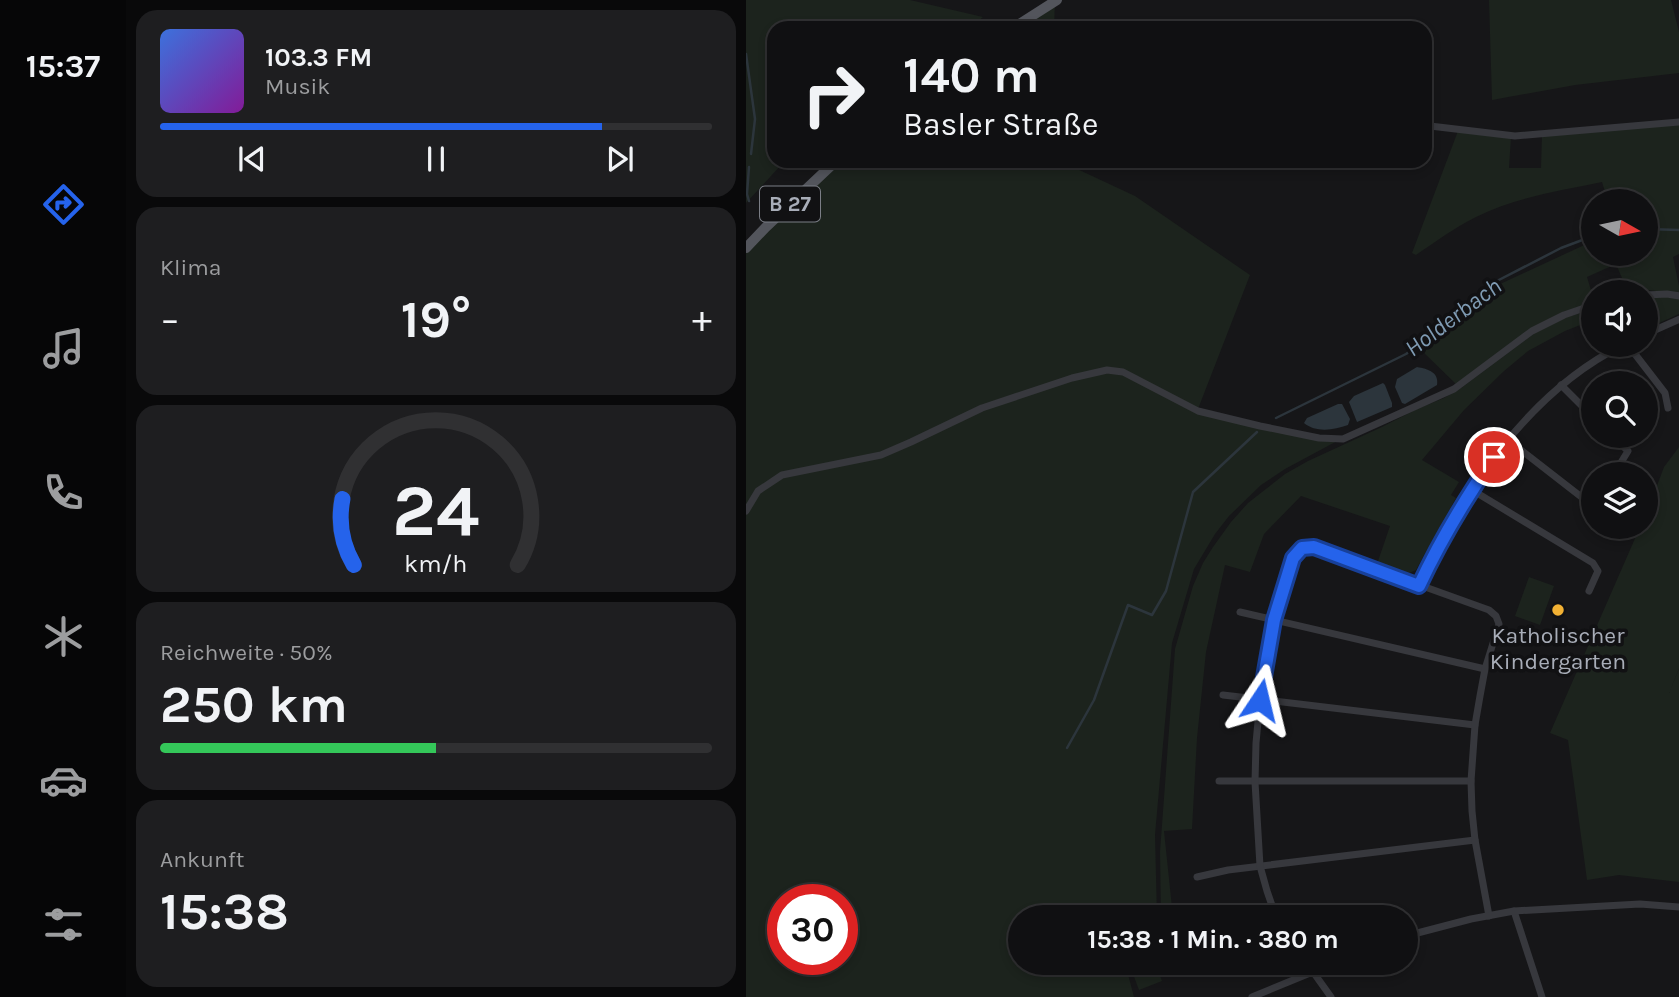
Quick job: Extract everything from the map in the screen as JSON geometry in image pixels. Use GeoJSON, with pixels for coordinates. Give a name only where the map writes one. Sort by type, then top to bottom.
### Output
{"type":"FeatureCollection","features":[{"type":"Feature","properties":{"kind":"main road"},"geometry":{"type":"LineString","coordinates":[[1024,21],[1058,0]]}},
{"type":"Feature","properties":{"kind":"main road","name":"B 27"},"geometry":{"type":"LineString","coordinates":[[746,248],[829,168]]}},
{"type":"Feature","properties":{"kind":"street"},"geometry":{"type":"LineString","coordinates":[[1432,126],[1515,136],[1679,122]]}},
{"type":"Feature","properties":{"kind":"street"},"geometry":{"type":"LineString","coordinates":[[1658,294],[1679,296]]}},
{"type":"Feature","properties":{"kind":"street"},"geometry":{"type":"LineString","coordinates":[[746,511],[758,491],[782,475],[881,454],[982,408],[1072,378],[1107,370],[1123,372],[1198,411],[1319,438],[1343,439],[1454,389],[1532,331],[1581,309]]}},
{"type":"Feature","properties":{"kind":"street"},"geometry":{"type":"LineString","coordinates":[[1658,329],[1679,319]]}},
{"type":"Feature","properties":{"kind":"street"},"geometry":{"type":"LineString","coordinates":[[1419,586],[1445,536],[1494,457],[1526,418],[1562,386],[1601,357]]}},
{"type":"Feature","properties":{"kind":"street"},"geometry":{"type":"LineString","coordinates":[[1635,357],[1665,393],[1668,408]]}},
{"type":"Feature","properties":{"kind":"street"},"geometry":{"type":"LineString","coordinates":[[1562,386],[1581,405]]}},
{"type":"Feature","properties":{"kind":"street"},"geometry":{"type":"LineString","coordinates":[[1508,440],[1581,497]]}},
{"type":"Feature","properties":{"kind":"street"},"geometry":{"type":"LineString","coordinates":[[1472,490],[1593,564],[1598,570],[1589,592]]}},
{"type":"Feature","properties":{"kind":"street"},"geometry":{"type":"LineString","coordinates":[[1272,905],[1260,866],[1255,782],[1260,700],[1274,620],[1293,558],[1302,548],[1314,547],[1489,610],[1496,616],[1498,624],[1485,669],[1475,725],[1471,781],[1475,840],[1489,916]]}},
{"type":"Feature","properties":{"kind":"street"},"geometry":{"type":"LineString","coordinates":[[1240,612],[1485,669]]}},
{"type":"Feature","properties":{"kind":"street"},"geometry":{"type":"LineString","coordinates":[[1223,695],[1475,725]]}},
{"type":"Feature","properties":{"kind":"street"},"geometry":{"type":"LineString","coordinates":[[1219,781],[1471,781]]}},
{"type":"Feature","properties":{"kind":"street"},"geometry":{"type":"LineString","coordinates":[[1197,877],[1228,870],[1475,840]]}},
{"type":"Feature","properties":{"kind":"street"},"geometry":{"type":"LineString","coordinates":[[1418,933],[1514,911],[1640,904],[1679,907]]}},
{"type":"Feature","properties":{"kind":"street"},"geometry":{"type":"LineString","coordinates":[[1514,911],[1542,997]]}},
{"type":"Feature","properties":{"kind":"street"},"geometry":{"type":"LineString","coordinates":[[1252,997],[1305,975]]}},
{"type":"Feature","properties":{"kind":"street"},"geometry":{"type":"LineString","coordinates":[[1314,975],[1332,997]]}},
{"type":"Feature","properties":{"kind":"street"},"geometry":{"type":"LineString","coordinates":[[1323,997],[1324,987]]}},
{"type":"Feature","properties":{"kind":"shaded area"},"geometry":{"type":"Polygon","coordinates":[[[746,0],[910,0],[983,17],[978,21],[767,21],[767,168],[778,168],[746,203],[746,0]]]}},
{"type":"Feature","properties":{"kind":"shaded area"},"geometry":{"type":"Polygon","coordinates":[[[1489,0],[1671,0],[1679,32],[1679,73],[1575,85],[1492,100],[1489,0]]]}},
{"type":"Feature","properties":{"kind":"shaded area"},"geometry":{"type":"Polygon","coordinates":[[[1055,1],[1054,21],[1022,21],[1055,1]]]}},
{"type":"Feature","properties":{"kind":"shaded area"},"geometry":{"type":"Polygon","coordinates":[[[1679,123],[1679,254],[1673,257],[1679,294],[1658,291],[1658,280],[1623,280],[1617,266],[1658,266],[1658,189],[1604,189],[1602,182],[1538,195],[1491,210],[1468,221],[1416,255],[1412,253],[1458,131],[1511,137],[1509,168],[1541,168],[1542,135],[1679,123]]]}},
{"type":"Feature","properties":{"kind":"shaded area"},"geometry":{"type":"Polygon","coordinates":[[[829,168],[1075,168],[1135,196],[1250,275],[1198,409],[1122,370],[1107,369],[995,401],[880,453],[782,473],[746,507],[746,251],[829,168]]]}},
{"type":"Feature","properties":{"kind":"shaded area"},"geometry":{"type":"Polygon","coordinates":[[[1581,247],[1581,266],[1612,266],[1587,277],[1588,280],[1581,280],[1581,308],[1530,329],[1456,384],[1420,349],[1498,285],[1581,247]]]}},
{"type":"Feature","properties":{"kind":"shaded area"},"geometry":{"type":"Polygon","coordinates":[[[1658,297],[1679,298],[1679,314],[1658,324],[1658,297]]]}},
{"type":"Feature","properties":{"kind":"shaded area"},"geometry":{"type":"Polygon","coordinates":[[[1581,313],[1581,325],[1528,351],[1504,371],[1464,410],[1422,460],[1459,482],[1451,495],[1456,498],[1416,570],[1407,574],[1377,564],[1390,526],[1301,496],[1264,534],[1250,572],[1225,565],[1206,652],[1197,738],[1192,829],[1164,831],[1172,905],[1161,905],[1160,852],[1175,649],[1193,586],[1213,547],[1248,503],[1285,474],[1444,398],[1536,332],[1581,313]]]}},
{"type":"Feature","properties":{"kind":"shaded area"},"geometry":{"type":"Polygon","coordinates":[[[1417,367],[1434,374],[1437,385],[1405,404],[1402,403],[1395,387],[1397,379],[1417,367]]]}},
{"type":"Feature","properties":{"kind":"shaded area"},"geometry":{"type":"Polygon","coordinates":[[[1107,373],[1122,374],[1197,412],[1339,440],[1261,485],[1229,516],[1194,569],[1172,643],[1155,835],[1157,905],[1008,905],[1008,975],[1128,975],[1134,997],[746,997],[746,515],[759,493],[782,477],[881,456],[983,410],[1073,379],[1107,373]]]}},
{"type":"Feature","properties":{"kind":"shaded area"},"geometry":{"type":"Polygon","coordinates":[[[1383,383],[1392,407],[1357,422],[1349,402],[1354,396],[1383,383]]]}},
{"type":"Feature","properties":{"kind":"shaded area"},"geometry":{"type":"Polygon","coordinates":[[[1342,404],[1350,419],[1348,425],[1325,430],[1304,423],[1307,418],[1342,404]]]}},
{"type":"Feature","properties":{"kind":"shaded area"},"geometry":{"type":"Polygon","coordinates":[[[1679,447],[1680,666],[1669,693],[1679,669],[1679,882],[1619,875],[1587,880],[1568,740],[1550,733],[1635,539],[1658,539],[1658,483],[1664,467],[1679,447]]]}},
{"type":"Feature","properties":{"kind":"shaded area"},"geometry":{"type":"Polygon","coordinates":[[[1529,577],[1554,586],[1540,625],[1515,616],[1529,577]]]}},
{"type":"Feature","properties":{"kind":"shaded area"},"geometry":{"type":"Polygon","coordinates":[[[1133,975],[1160,975],[1162,981],[1139,990],[1133,975]]]}},
{"type":"Feature","properties":{"kind":"waterway"},"geometry":{"type":"LineString","coordinates":[[746,54],[755,119],[751,154]]}},
{"type":"Feature","properties":{"kind":"waterway"},"geometry":{"type":"LineString","coordinates":[[749,167],[749,201]]}},
{"type":"Feature","properties":{"kind":"waterway","name":"Holderbach"},"geometry":{"type":"LineString","coordinates":[[1658,229],[1680,230]]}},
{"type":"Feature","properties":{"kind":"waterway","name":"Holderbach"},"geometry":{"type":"LineString","coordinates":[[1276,418],[1406,354],[1446,326],[1493,283],[1581,240]]}},
{"type":"Feature","properties":{"kind":"waterway","name":"Holderbach"},"geometry":{"type":"LineString","coordinates":[[1067,748],[1094,700],[1128,605],[1152,615],[1166,591],[1193,492],[1257,432]]}},
{"type":"Feature","properties":{"kind":"place","name":"Katholischer Kindergarten"},"geometry":{"type":"Point","coordinates":[1558,610]}},
{"type":"Feature","properties":{"kind":"route"},"geometry":{"type":"LineString","coordinates":[[1260,700],[1274,620],[1293,558],[1302,548],[1314,547],[1419,586],[1445,536],[1494,457]]}}]}
